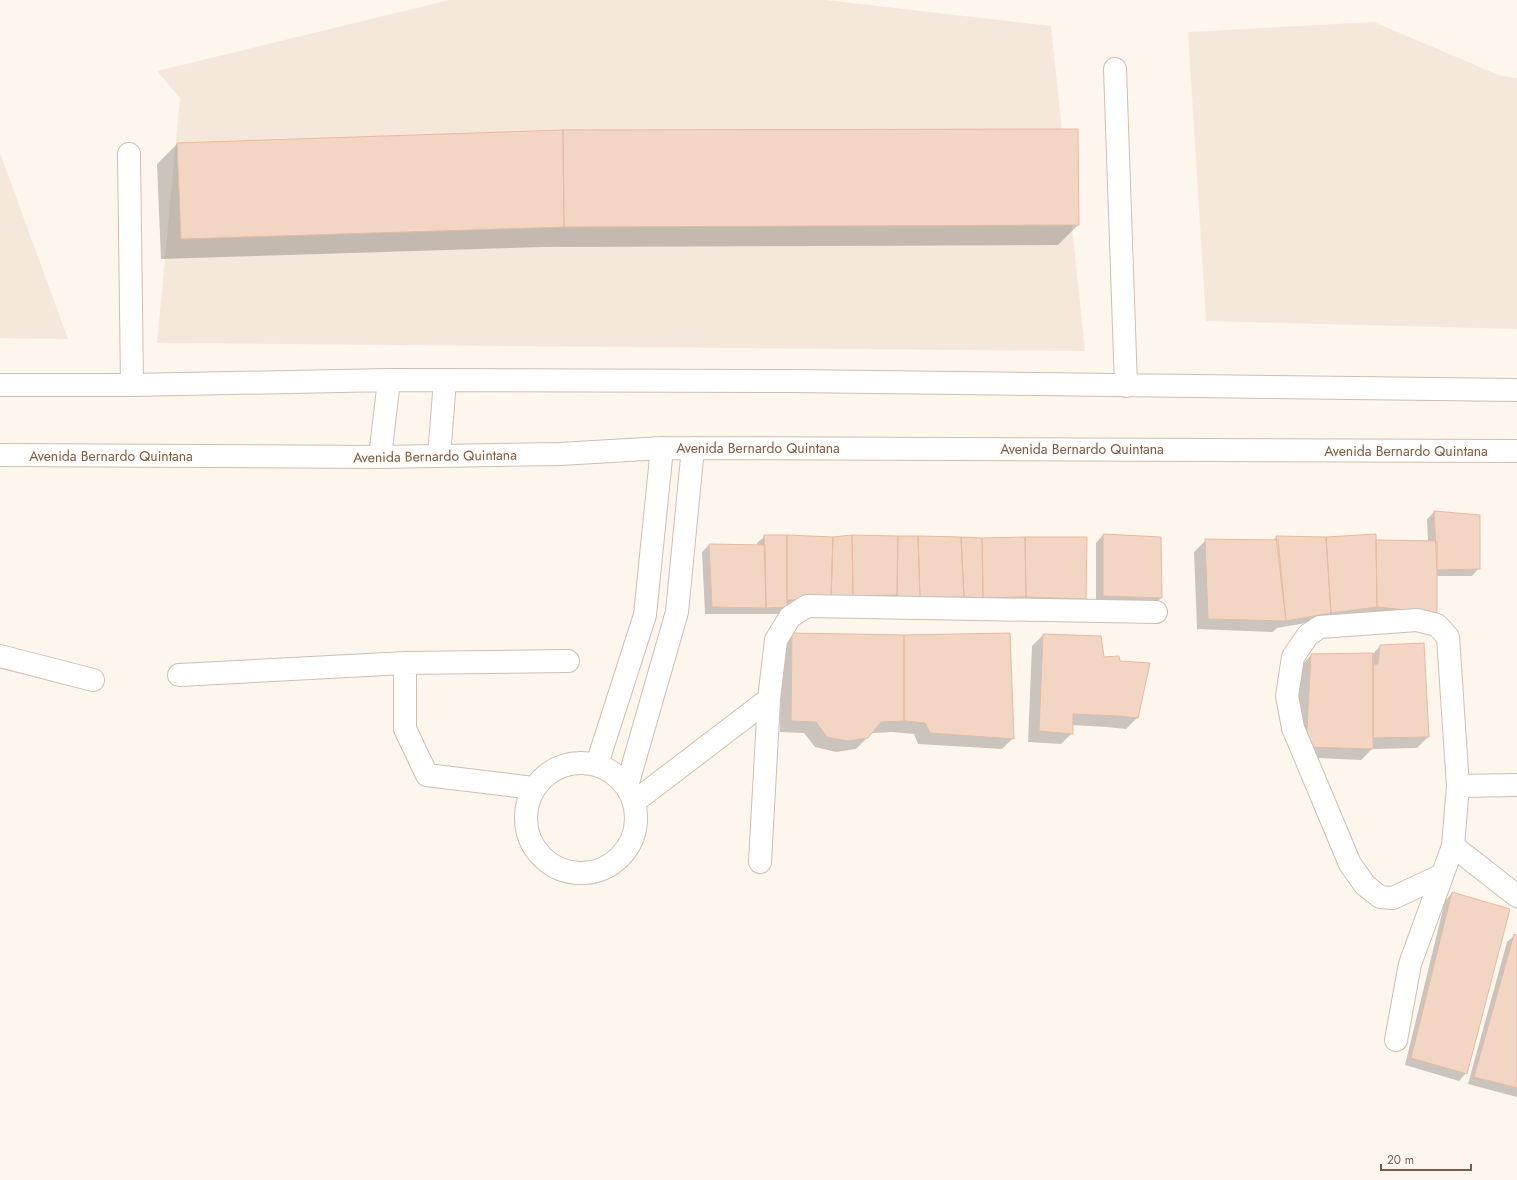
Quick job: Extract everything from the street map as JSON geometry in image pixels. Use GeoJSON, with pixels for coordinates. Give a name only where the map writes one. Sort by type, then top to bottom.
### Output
{"type":"FeatureCollection","features":[{"type":"Feature","properties":{"kind":"street"},"geometry":{"type":"LineString","coordinates":[[1115,69],[1126,386]]}},
{"type":"Feature","properties":{"kind":"street"},"geometry":{"type":"LineString","coordinates":[[129,154],[132,385]]}},
{"type":"Feature","properties":{"kind":"street"},"geometry":{"type":"LineString","coordinates":[[0,385],[132,385],[389,380],[792,381],[1517,390]]}},
{"type":"Feature","properties":{"kind":"street"},"geometry":{"type":"LineString","coordinates":[[380,457],[389,380]]}},
{"type":"Feature","properties":{"kind":"street"},"geometry":{"type":"LineString","coordinates":[[439,456],[445,381]]}},
{"type":"Feature","properties":{"kind":"street"},"geometry":{"type":"LineString","coordinates":[[597,764],[645,615],[662,448]]}},
{"type":"Feature","properties":{"kind":"street","name":"Avenida Bernardo Quintana"},"geometry":{"type":"LineString","coordinates":[[0,455],[380,457],[560,454],[662,448],[1517,451]]}},
{"type":"Feature","properties":{"kind":"street"},"geometry":{"type":"LineString","coordinates":[[631,794],[677,612],[693,448]]}},
{"type":"Feature","properties":{"kind":"street"},"geometry":{"type":"LineString","coordinates":[[760,862],[769,699],[776,640],[790,617],[807,606],[1156,612]]}},
{"type":"Feature","properties":{"kind":"street"},"geometry":{"type":"LineString","coordinates":[[1396,1040],[1410,964],[1453,846],[1458,786],[1448,637],[1438,625],[1418,620],[1320,627],[1308,635],[1293,657],[1287,696],[1294,728],[1350,864],[1365,885],[1380,897],[1393,898],[1442,875]]}},
{"type":"Feature","properties":{"kind":"street"},"geometry":{"type":"LineString","coordinates":[[0,656],[93,680]]}},
{"type":"Feature","properties":{"kind":"street"},"geometry":{"type":"LineString","coordinates":[[179,675],[405,663],[568,661]]}},
{"type":"Feature","properties":{"kind":"street"},"geometry":{"type":"LineString","coordinates":[[405,663],[405,730],[427,775],[533,788]]}},
{"type":"Feature","properties":{"kind":"street"},"geometry":{"type":"LineString","coordinates":[[631,794],[769,699]]}},
{"type":"Feature","properties":{"kind":"street"},"geometry":{"type":"LineString","coordinates":[[579,762],[597,764],[614,772],[631,794],[637,821],[633,838],[623,854],[609,866],[592,872],[574,873],[556,868],[541,857],[530,842],[525,824],[526,805],[533,788],[545,775],[561,766],[579,762]]}},
{"type":"Feature","properties":{"kind":"street"},"geometry":{"type":"LineString","coordinates":[[1458,786],[1517,785]]}},
{"type":"Feature","properties":{"kind":"street"},"geometry":{"type":"LineString","coordinates":[[1453,846],[1517,896]]}},
{"type":"Feature","properties":{"kind":"shaded area"},"geometry":{"type":"Polygon","coordinates":[[[449,0],[826,0],[1051,26],[1085,351],[157,343],[180,98],[157,71],[449,0]]]}},
{"type":"Feature","properties":{"kind":"shaded area"},"geometry":{"type":"Polygon","coordinates":[[[1374,22],[1501,76],[1517,78],[1517,329],[1206,321],[1188,32],[1374,22]]]}},
{"type":"Feature","properties":{"kind":"shaded area"},"geometry":{"type":"Polygon","coordinates":[[[0,153],[68,339],[0,338],[0,153]]]}},
{"type":"Feature","properties":{"kind":"building"},"geometry":{"type":"Polygon","coordinates":[[[1078,129],[1079,225],[564,227],[563,130],[1078,129]]]}},
{"type":"Feature","properties":{"kind":"building"},"geometry":{"type":"Polygon","coordinates":[[[563,130],[564,227],[181,239],[177,143],[563,130]]]}},
{"type":"Feature","properties":{"kind":"building"},"geometry":{"type":"Polygon","coordinates":[[[1434,511],[1480,515],[1480,569],[1437,570],[1434,511]]]}},
{"type":"Feature","properties":{"kind":"building"},"geometry":{"type":"Polygon","coordinates":[[[1103,534],[1161,537],[1162,598],[1103,596],[1103,534]]]}},
{"type":"Feature","properties":{"kind":"building"},"geometry":{"type":"Polygon","coordinates":[[[1376,534],[1377,607],[1331,613],[1326,537],[1376,534]]]}},
{"type":"Feature","properties":{"kind":"building"},"geometry":{"type":"Polygon","coordinates":[[[764,535],[787,535],[787,607],[766,608],[764,535]]]}},
{"type":"Feature","properties":{"kind":"building"},"geometry":{"type":"Polygon","coordinates":[[[787,535],[833,537],[831,598],[787,600],[787,535]]]}},
{"type":"Feature","properties":{"kind":"building"},"geometry":{"type":"Polygon","coordinates":[[[852,535],[853,596],[831,598],[833,537],[852,535]]]}},
{"type":"Feature","properties":{"kind":"building"},"geometry":{"type":"Polygon","coordinates":[[[852,535],[898,536],[897,595],[853,596],[852,535]]]}},
{"type":"Feature","properties":{"kind":"building"},"geometry":{"type":"Polygon","coordinates":[[[898,536],[918,536],[920,597],[900,597],[897,595],[898,536]]]}},
{"type":"Feature","properties":{"kind":"building"},"geometry":{"type":"Polygon","coordinates":[[[918,536],[961,537],[964,597],[920,597],[918,536]]]}},
{"type":"Feature","properties":{"kind":"building"},"geometry":{"type":"Polygon","coordinates":[[[1276,536],[1326,537],[1331,613],[1286,621],[1276,536]]]}},
{"type":"Feature","properties":{"kind":"building"},"geometry":{"type":"Polygon","coordinates":[[[961,537],[982,538],[983,598],[964,597],[961,537]]]}},
{"type":"Feature","properties":{"kind":"building"},"geometry":{"type":"Polygon","coordinates":[[[1025,537],[1026,597],[983,598],[982,538],[1025,537]]]}},
{"type":"Feature","properties":{"kind":"building"},"geometry":{"type":"Polygon","coordinates":[[[1025,537],[1087,537],[1086,599],[1026,597],[1025,537]]]}},
{"type":"Feature","properties":{"kind":"building"},"geometry":{"type":"Polygon","coordinates":[[[1205,539],[1278,540],[1286,621],[1208,619],[1205,539]]]}},
{"type":"Feature","properties":{"kind":"building"},"geometry":{"type":"Polygon","coordinates":[[[1376,540],[1437,541],[1437,613],[1377,607],[1376,540]]]}},
{"type":"Feature","properties":{"kind":"building"},"geometry":{"type":"Polygon","coordinates":[[[709,544],[765,545],[766,608],[712,607],[709,544]]]}},
{"type":"Feature","properties":{"kind":"building"},"geometry":{"type":"Polygon","coordinates":[[[792,633],[904,635],[904,721],[881,722],[868,738],[848,741],[827,737],[816,722],[791,721],[792,633]]]}},
{"type":"Feature","properties":{"kind":"building"},"geometry":{"type":"Polygon","coordinates":[[[1010,633],[1014,739],[930,733],[925,723],[904,721],[904,635],[1010,633]]]}},
{"type":"Feature","properties":{"kind":"building"},"geometry":{"type":"Polygon","coordinates":[[[1043,634],[1101,636],[1104,657],[1119,656],[1120,661],[1150,663],[1138,718],[1073,714],[1073,734],[1039,731],[1043,634]]]}},
{"type":"Feature","properties":{"kind":"building"},"geometry":{"type":"Polygon","coordinates":[[[1424,643],[1429,737],[1373,738],[1373,664],[1378,664],[1380,645],[1424,643]]]}},
{"type":"Feature","properties":{"kind":"building"},"geometry":{"type":"Polygon","coordinates":[[[1373,653],[1373,749],[1306,747],[1311,654],[1373,653]]]}},
{"type":"Feature","properties":{"kind":"building"},"geometry":{"type":"Polygon","coordinates":[[[1452,892],[1510,909],[1467,1074],[1411,1058],[1452,892]]]}},
{"type":"Feature","properties":{"kind":"building"},"geometry":{"type":"Polygon","coordinates":[[[1514,934],[1517,935],[1517,1088],[1474,1077],[1514,934]]]}}]}
